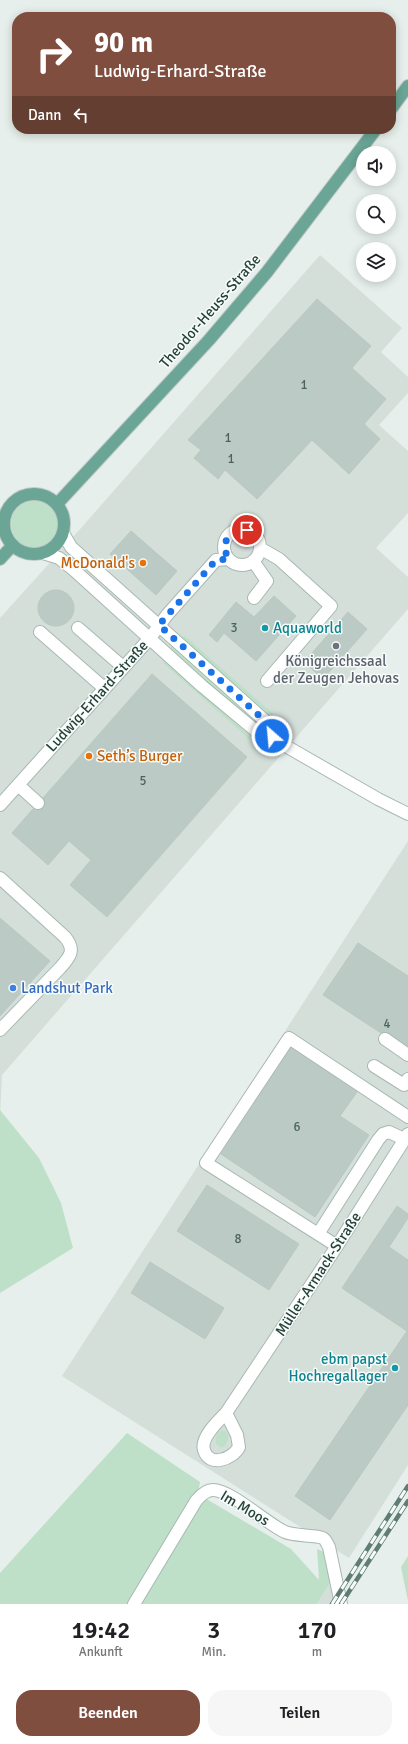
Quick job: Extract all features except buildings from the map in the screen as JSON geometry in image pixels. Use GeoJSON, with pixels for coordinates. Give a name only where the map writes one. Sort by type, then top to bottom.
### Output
{"type":"FeatureCollection","features":[{"type":"Feature","properties":{"kind":"main road"},"geometry":{"type":"LineString","coordinates":[[396,102],[408,86]]}},
{"type":"Feature","properties":{"kind":"main road","name":"Theodor-Heuss-Straße"},"geometry":{"type":"LineString","coordinates":[[57,504],[218,328],[267,272],[372,134]]}},
{"type":"Feature","properties":{"kind":"main road"},"geometry":{"type":"LineString","coordinates":[[32,494],[46,496],[57,504],[64,518],[63,532],[56,545],[44,553],[27,553],[13,545],[6,534],[4,520],[9,508],[14,502],[26,495],[32,494]]}},
{"type":"Feature","properties":{"kind":"main road"},"geometry":{"type":"LineString","coordinates":[[0,559],[13,545]]}},
{"type":"Feature","properties":{"kind":"street"},"geometry":{"type":"LineString","coordinates":[[237,530],[247,530],[252,533],[258,540],[260,548],[259,553],[253,561],[243,565],[229,559],[224,550],[226,540],[232,532],[237,530]]}},
{"type":"Feature","properties":{"kind":"street"},"geometry":{"type":"LineString","coordinates":[[63,532],[70,547],[272,727],[272,736]]}},
{"type":"Feature","properties":{"kind":"street"},"geometry":{"type":"LineString","coordinates":[[260,548],[279,559],[331,606],[267,681]]}},
{"type":"Feature","properties":{"kind":"street"},"geometry":{"type":"LineString","coordinates":[[44,553],[64,561],[202,686],[262,736],[272,736],[322,768],[408,814]]}},
{"type":"Feature","properties":{"kind":"street","name":"Ludwig-Erhard-Straße"},"geometry":{"type":"LineString","coordinates":[[0,805],[150,638],[159,625],[216,560],[229,559]]}},
{"type":"Feature","properties":{"kind":"street"},"geometry":{"type":"LineString","coordinates":[[253,561],[267,581],[254,598]]}},
{"type":"Feature","properties":{"kind":"street"},"geometry":{"type":"LineString","coordinates":[[78,628],[123,667]]}},
{"type":"Feature","properties":{"kind":"street"},"geometry":{"type":"LineString","coordinates":[[40,632],[104,688]]}},
{"type":"Feature","properties":{"kind":"street"},"geometry":{"type":"LineString","coordinates":[[18,785],[38,803]]}},
{"type":"Feature","properties":{"kind":"street"},"geometry":{"type":"LineString","coordinates":[[0,878],[65,937],[70,943],[71,950],[68,958],[0,1030]]}},
{"type":"Feature","properties":{"kind":"street"},"geometry":{"type":"LineString","coordinates":[[337,1246],[206,1163],[289,1038],[408,1117]]}},
{"type":"Feature","properties":{"kind":"street"},"geometry":{"type":"LineString","coordinates":[[385,1039],[408,1055]]}},
{"type":"Feature","properties":{"kind":"street"},"geometry":{"type":"LineString","coordinates":[[374,1066],[404,1085],[408,1079]]}},
{"type":"Feature","properties":{"kind":"street"},"geometry":{"type":"LineString","coordinates":[[318,1234],[383,1134],[389,1132],[406,1137]]}},
{"type":"Feature","properties":{"kind":"street","name":"Müller-Armack-Straße"},"geometry":{"type":"LineString","coordinates":[[226,1413],[337,1246],[406,1137]]}},
{"type":"Feature","properties":{"kind":"street","name":"Im Moos"},"geometry":{"type":"LineString","coordinates":[[134,1604],[196,1501],[204,1493],[215,1490],[230,1497],[285,1533],[320,1537],[324,1539],[329,1546],[341,1604]]}},
{"type":"Feature","properties":{"kind":"shaded area"},"geometry":{"type":"Polygon","coordinates":[[[320,255],[402,328],[381,352],[408,377],[408,393],[379,425],[408,451],[408,513],[376,548],[408,577],[408,609],[2,1075],[0,1118],[0,618],[82,527],[320,255]]]}},
{"type":"Feature","properties":{"kind":"shaded area"},"geometry":{"type":"Polygon","coordinates":[[[408,841],[408,1465],[349,1558],[62,1376],[408,841]]]}},
{"type":"Feature","properties":{"kind":"shaded area"},"geometry":{"type":"Polygon","coordinates":[[[330,1583],[334,1604],[317,1604],[330,1583]]]}},
{"type":"Feature","properties":{"kind":"green space"},"geometry":{"type":"Polygon","coordinates":[[[30,500],[40,500],[52,507],[59,519],[59,529],[52,541],[40,548],[30,548],[22,544],[15,537],[11,529],[11,519],[15,511],[22,504],[30,500]]]}},
{"type":"Feature","properties":{"kind":"green space"},"geometry":{"type":"Polygon","coordinates":[[[185,636],[289,728],[287,730],[179,637],[185,636]]]}},
{"type":"Feature","properties":{"kind":"green space"},"geometry":{"type":"Polygon","coordinates":[[[171,646],[173,646],[268,730],[263,732],[177,656],[171,649],[171,646]]]}},
{"type":"Feature","properties":{"kind":"green space"},"geometry":{"type":"Polygon","coordinates":[[[162,656],[169,659],[170,665],[259,744],[269,751],[267,753],[257,746],[164,664],[162,656]]]}},
{"type":"Feature","properties":{"kind":"green space"},"geometry":{"type":"Polygon","coordinates":[[[0,1110],[39,1158],[61,1203],[73,1248],[0,1293],[0,1110]]]}},
{"type":"Feature","properties":{"kind":"green space"},"geometry":{"type":"Polygon","coordinates":[[[222,1430],[226,1431],[228,1440],[222,1448],[216,1444],[216,1436],[222,1430]]]}},
{"type":"Feature","properties":{"kind":"green space"},"geometry":{"type":"Polygon","coordinates":[[[127,1433],[200,1482],[198,1494],[291,1549],[319,1580],[317,1549],[324,1552],[330,1583],[317,1604],[0,1604],[0,1573],[127,1433]]]}},
{"type":"Feature","properties":{"kind":"green space"},"geometry":{"type":"Polygon","coordinates":[[[408,1556],[408,1601],[401,1567],[408,1556]]]}},
{"type":"Feature","properties":{"kind":"railway"},"geometry":{"type":"LineString","coordinates":[[332,1604],[408,1486]]}},
{"type":"Feature","properties":{"kind":"railway"},"geometry":{"type":"LineString","coordinates":[[341,1604],[408,1501]]}},
{"type":"Feature","properties":{"kind":"place","name":"McDonald's"},"geometry":{"type":"Point","coordinates":[143,563]}},
{"type":"Feature","properties":{"kind":"place","name":"Aquaworld"},"geometry":{"type":"Point","coordinates":[265,628]}},
{"type":"Feature","properties":{"kind":"place","name":"Königreichssaal der Zeugen Jehovas"},"geometry":{"type":"Point","coordinates":[336,646]}},
{"type":"Feature","properties":{"kind":"place","name":"Seth’s Burger"},"geometry":{"type":"Point","coordinates":[89,756]}},
{"type":"Feature","properties":{"kind":"place","name":"Landshut Park"},"geometry":{"type":"Point","coordinates":[13,988]}},
{"type":"Feature","properties":{"kind":"place","name":"ebm papst Hochregallager"},"geometry":{"type":"Point","coordinates":[395,1368]}},
{"type":"Feature","properties":{"kind":"route"},"geometry":{"type":"LineString","coordinates":[[247,530],[237,530],[232,532],[224,545],[224,550],[229,559],[216,560],[159,625],[272,727],[272,736]]}}]}
